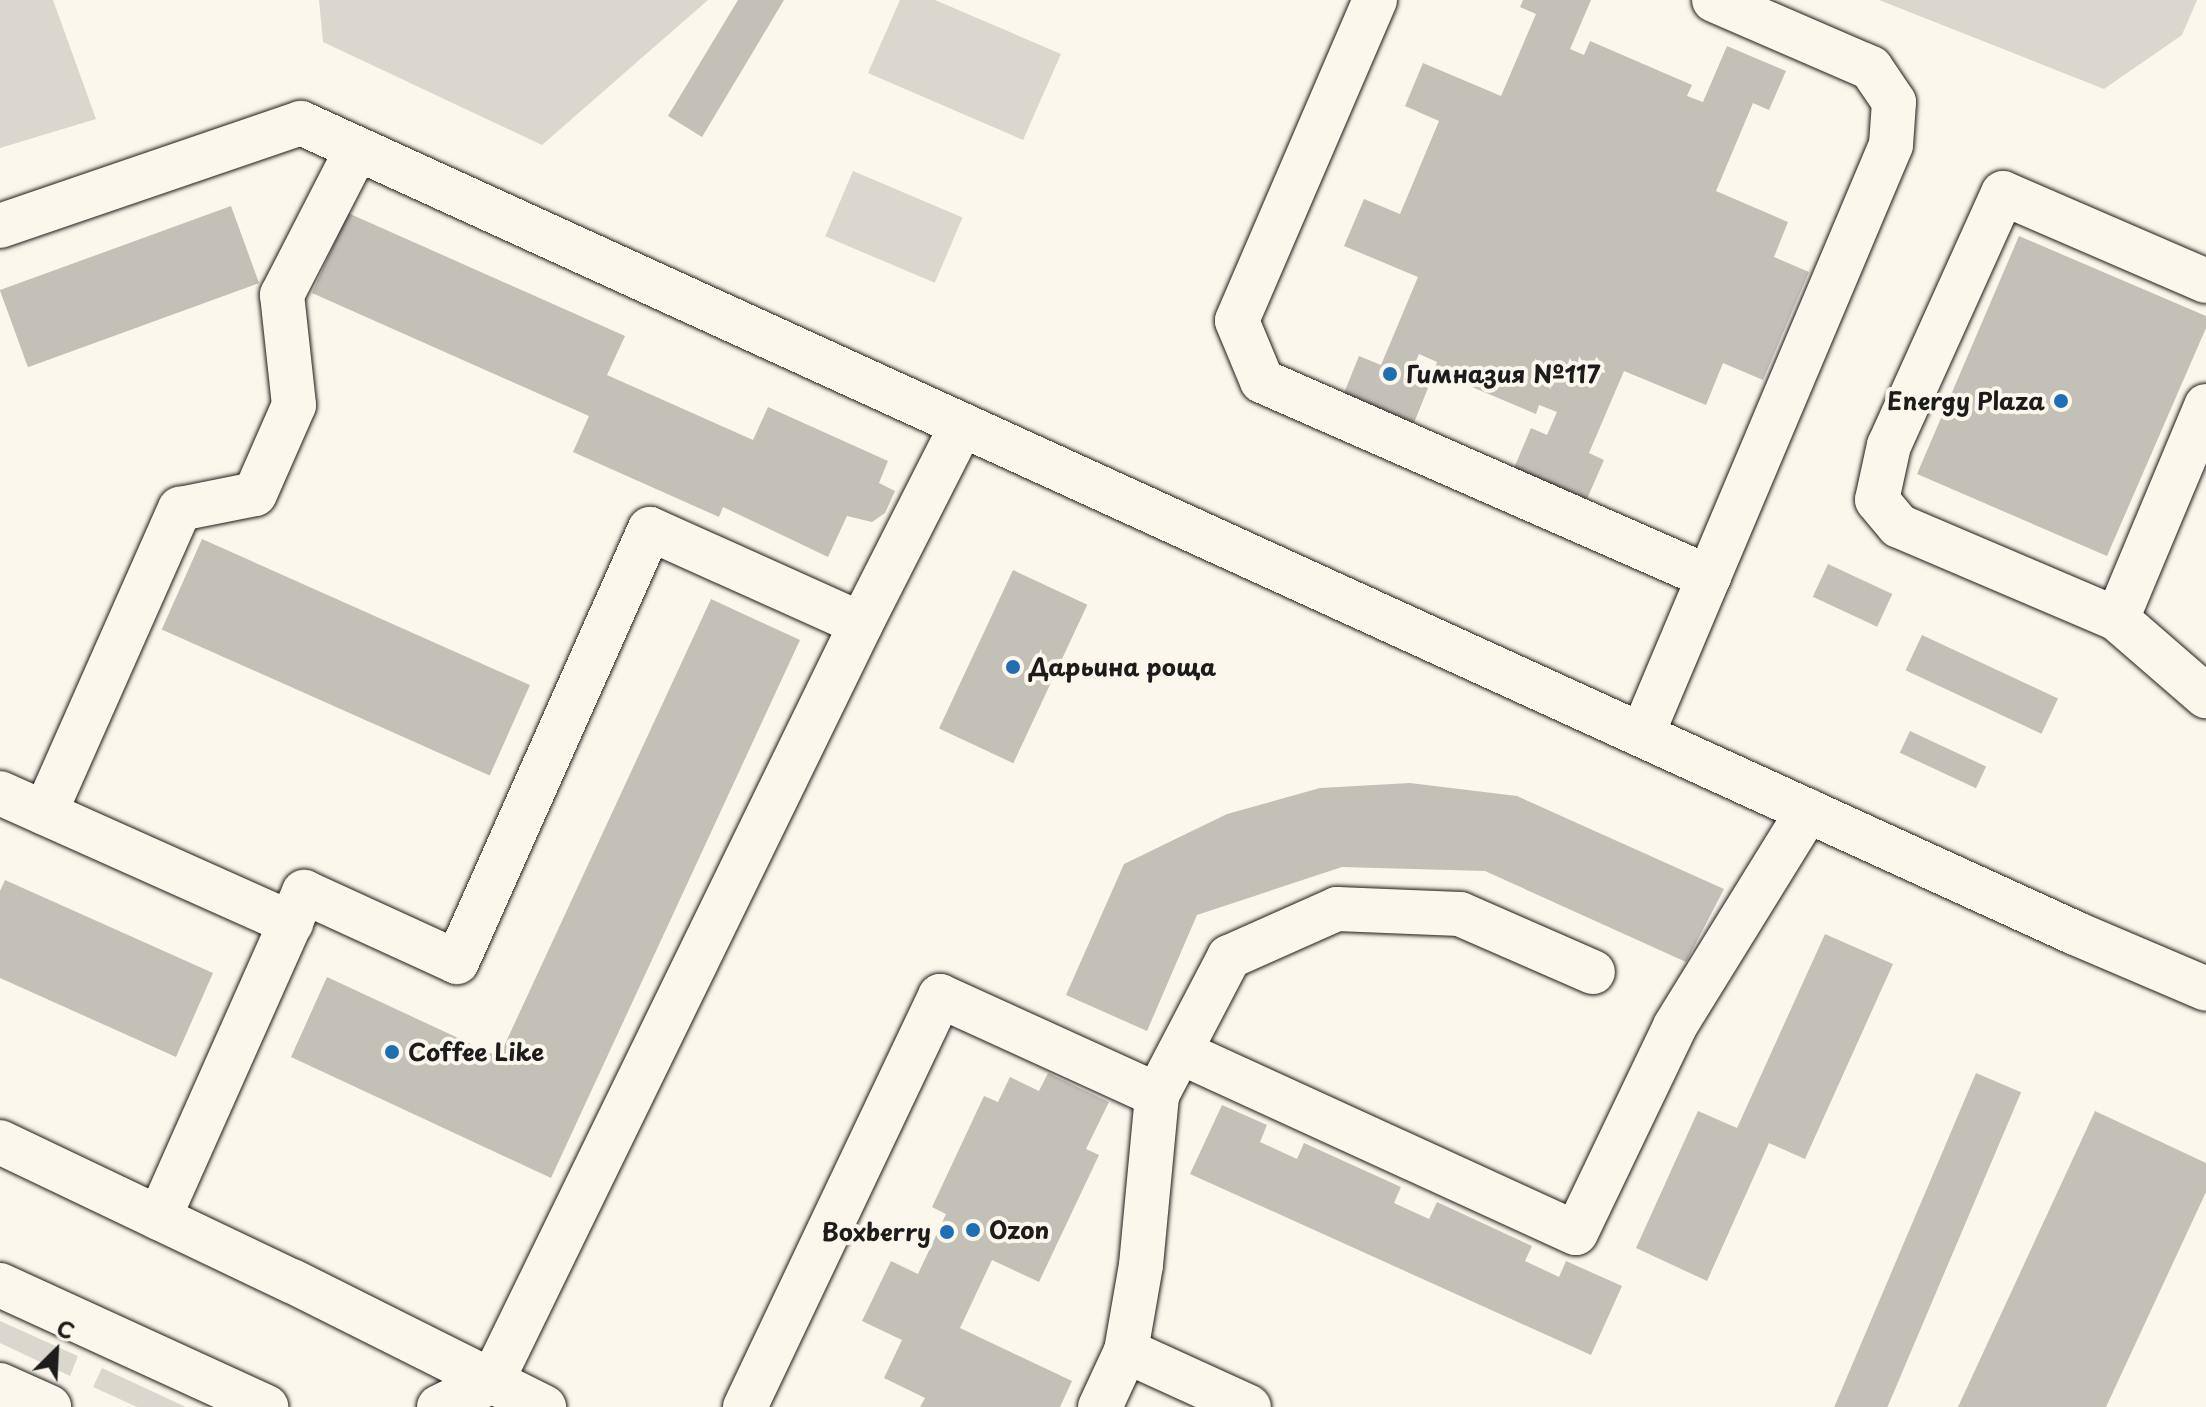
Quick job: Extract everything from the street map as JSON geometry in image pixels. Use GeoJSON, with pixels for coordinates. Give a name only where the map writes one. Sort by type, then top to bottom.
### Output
{"type":"FeatureCollection","features":[{"type":"Feature","properties":{"kind":"main road"},"geometry":{"type":"LineString","coordinates":[[1375,0],[1237,321],[1262,381],[1709,577]]}},
{"type":"Feature","properties":{"kind":"main road"},"geometry":{"type":"LineString","coordinates":[[1642,735],[1891,145],[1894,102],[1871,68],[1714,0]]}},
{"type":"Feature","properties":{"kind":"main road"},"geometry":{"type":"LineString","coordinates":[[0,226],[301,123],[1808,811],[2206,989]]}},
{"type":"Feature","properties":{"kind":"main road"},"geometry":{"type":"LineString","coordinates":[[45,813],[180,509],[255,494],[294,405],[282,295],[357,149]]}},
{"type":"Feature","properties":{"kind":"main road"},"geometry":{"type":"LineString","coordinates":[[2206,281],[2003,193],[1889,445],[1877,500],[1899,526],[2117,619],[2206,696]]}},
{"type":"Feature","properties":{"kind":"main road"},"geometry":{"type":"LineString","coordinates":[[2117,619],[2206,406]]}},
{"type":"Feature","properties":{"kind":"main road"},"geometry":{"type":"LineString","coordinates":[[495,1394],[861,624],[962,425]]}},
{"type":"Feature","properties":{"kind":"main road"},"geometry":{"type":"LineString","coordinates":[[159,1218],[304,892],[457,962],[650,529],[861,624]]}},
{"type":"Feature","properties":{"kind":"main road"},"geometry":{"type":"LineString","coordinates":[[0,793],[291,923]]}},
{"type":"Feature","properties":{"kind":"main road"},"geometry":{"type":"LineString","coordinates":[[1180,1052],[1576,1233],[1675,1026],[1808,811]]}},
{"type":"Feature","properties":{"kind":"main road"},"geometry":{"type":"LineString","coordinates":[[1100,1407],[1126,1351],[1141,1265],[1157,1095],[1229,957],[1337,909],[1460,914],[1593,972]]}},
{"type":"Feature","properties":{"kind":"main road"},"geometry":{"type":"LineString","coordinates":[[745,1407],[940,996],[1157,1095]]}},
{"type":"Feature","properties":{"kind":"main road"},"geometry":{"type":"LineString","coordinates":[[0,1142],[159,1218],[495,1394],[544,1407]]}},
{"type":"Feature","properties":{"kind":"main road"},"geometry":{"type":"LineString","coordinates":[[0,1285],[266,1407]]}},
{"type":"Feature","properties":{"kind":"main road"},"geometry":{"type":"LineString","coordinates":[[1126,1351],[1249,1407]]}},
{"type":"Feature","properties":{"kind":"main road"},"geometry":{"type":"LineString","coordinates":[[0,1385],[49,1407]]}},
{"type":"Feature","properties":{"kind":"main road"},"geometry":{"type":"LineString","coordinates":[[439,1407],[495,1394]]}},
{"type":"Feature","properties":{"kind":"shaded area"},"geometry":{"type":"Polygon","coordinates":[[[0,0],[53,0],[96,119],[0,148],[0,0]]]}},
{"type":"Feature","properties":{"kind":"shaded area"},"geometry":{"type":"Polygon","coordinates":[[[319,0],[708,0],[542,145],[323,42],[319,0]]]}},
{"type":"Feature","properties":{"kind":"shaded area"},"geometry":{"type":"Polygon","coordinates":[[[900,0],[935,0],[1061,54],[1023,140],[868,73],[900,0]]]}},
{"type":"Feature","properties":{"kind":"shaded area"},"geometry":{"type":"Polygon","coordinates":[[[1879,0],[2197,0],[2182,35],[2104,89],[1879,0]]]}},
{"type":"Feature","properties":{"kind":"shaded area"},"geometry":{"type":"Polygon","coordinates":[[[853,171],[963,217],[935,283],[825,236],[853,171]]]}},
{"type":"Feature","properties":{"kind":"shaded area"},"geometry":{"type":"Polygon","coordinates":[[[0,1321],[78,1356],[70,1376],[0,1343],[0,1321]]]}},
{"type":"Feature","properties":{"kind":"shaded area"},"geometry":{"type":"Polygon","coordinates":[[[102,1368],[186,1407],[137,1407],[93,1387],[102,1368]]]}},
{"type":"Feature","properties":{"kind":"building"},"geometry":{"type":"Polygon","coordinates":[[[738,0],[784,0],[702,137],[668,116],[738,0]]]}},
{"type":"Feature","properties":{"kind":"building"},"geometry":{"type":"Polygon","coordinates":[[[1523,0],[1591,0],[1570,49],[1584,55],[1590,41],[1692,85],[1687,96],[1703,102],[1727,46],[1786,71],[1769,110],[1753,103],[1716,191],[1788,222],[1774,257],[1809,272],[1763,380],[1723,363],[1706,405],[1624,371],[1589,453],[1604,460],[1587,499],[1514,468],[1531,428],[1547,435],[1557,412],[1539,405],[1536,414],[1434,371],[1437,362],[1419,354],[1408,379],[1428,388],[1414,423],[1344,393],[1359,356],[1381,365],[1418,277],[1344,246],[1364,199],[1400,214],[1439,121],[1405,106],[1423,63],[1501,96],[1536,14],[1520,7],[1523,0]]]}},
{"type":"Feature","properties":{"kind":"building"},"geometry":{"type":"Polygon","coordinates":[[[231,206],[259,283],[28,367],[0,290],[231,206]]]}},
{"type":"Feature","properties":{"kind":"building"},"geometry":{"type":"Polygon","coordinates":[[[348,213],[625,336],[607,375],[753,440],[768,407],[888,461],[879,483],[895,491],[885,513],[872,522],[847,516],[828,557],[723,507],[719,517],[573,452],[589,416],[312,293],[348,213]]]}},
{"type":"Feature","properties":{"kind":"building","name":"Energy Plaza"},"geometry":{"type":"Polygon","coordinates":[[[2019,236],[2206,316],[2206,328],[2107,556],[1917,474],[2019,236]]]}},
{"type":"Feature","properties":{"kind":"building"},"geometry":{"type":"Polygon","coordinates":[[[202,539],[530,685],[490,775],[162,629],[202,539]]]}},
{"type":"Feature","properties":{"kind":"building"},"geometry":{"type":"Polygon","coordinates":[[[1828,564],[1892,594],[1877,627],[1813,597],[1828,564]]]}},
{"type":"Feature","properties":{"kind":"building","name":"Дарьина роща"},"geometry":{"type":"Polygon","coordinates":[[[1013,570],[1087,605],[1013,763],[939,729],[1013,570]]]}},
{"type":"Feature","properties":{"kind":"building"},"geometry":{"type":"Polygon","coordinates":[[[711,599],[800,640],[551,1178],[291,1057],[327,977],[499,1057],[711,599]]]}},
{"type":"Feature","properties":{"kind":"building"},"geometry":{"type":"Polygon","coordinates":[[[1922,635],[2058,698],[2041,734],[1906,670],[1922,635]]]}},
{"type":"Feature","properties":{"kind":"building"},"geometry":{"type":"Polygon","coordinates":[[[1910,731],[1986,766],[1976,788],[1900,753],[1910,731]]]}},
{"type":"Feature","properties":{"kind":"building"},"geometry":{"type":"Polygon","coordinates":[[[1410,783],[1517,796],[1724,889],[1686,962],[1485,871],[1342,867],[1197,915],[1147,1031],[1066,995],[1124,864],[1227,814],[1320,788],[1410,783]]]}},
{"type":"Feature","properties":{"kind":"building"},"geometry":{"type":"Polygon","coordinates":[[[5,880],[213,973],[176,1057],[0,978],[0,891],[5,880]]]}},
{"type":"Feature","properties":{"kind":"building"},"geometry":{"type":"Polygon","coordinates":[[[1825,934],[1893,964],[1805,1159],[1769,1143],[1707,1281],[1636,1248],[1698,1111],[1737,1128],[1825,934]]]}},
{"type":"Feature","properties":{"kind":"building"},"geometry":{"type":"Polygon","coordinates":[[[1048,1073],[1109,1102],[1086,1149],[1099,1155],[1039,1282],[992,1260],[960,1328],[1072,1381],[1060,1407],[920,1407],[925,1398],[884,1378],[902,1340],[862,1321],[891,1261],[918,1274],[946,1214],[932,1207],[984,1096],[998,1102],[1010,1077],[1039,1091],[1048,1073]]]}},
{"type":"Feature","properties":{"kind":"building"},"geometry":{"type":"Polygon","coordinates":[[[1976,1073],[2021,1092],[1887,1407],[1834,1407],[1976,1073]]]}},
{"type":"Feature","properties":{"kind":"building"},"geometry":{"type":"Polygon","coordinates":[[[1222,1105],[1267,1125],[1260,1142],[1297,1159],[1304,1143],[1401,1187],[1394,1203],[1429,1219],[1437,1202],[1532,1246],[1525,1261],[1559,1277],[1566,1261],[1622,1286],[1591,1355],[1190,1174],[1222,1105]]]}},
{"type":"Feature","properties":{"kind":"building"},"geometry":{"type":"Polygon","coordinates":[[[2095,1111],[2206,1163],[2206,1192],[2106,1407],[1958,1407],[2095,1111]]]}},
{"type":"Feature","properties":{"kind":"place","name":"Гимназия №117"},"geometry":{"type":"Point","coordinates":[1390,374]}},
{"type":"Feature","properties":{"kind":"place","name":"Energy Plaza"},"geometry":{"type":"Point","coordinates":[2061,401]}},
{"type":"Feature","properties":{"kind":"place","name":"Дарьина роща"},"geometry":{"type":"Point","coordinates":[1013,667]}},
{"type":"Feature","properties":{"kind":"place","name":"Coffee Like"},"geometry":{"type":"Point","coordinates":[392,1052]}},
{"type":"Feature","properties":{"kind":"place","name":"Ozon"},"geometry":{"type":"Point","coordinates":[973,1230]}},
{"type":"Feature","properties":{"kind":"place","name":"Boxberry"},"geometry":{"type":"Point","coordinates":[947,1232]}}]}
